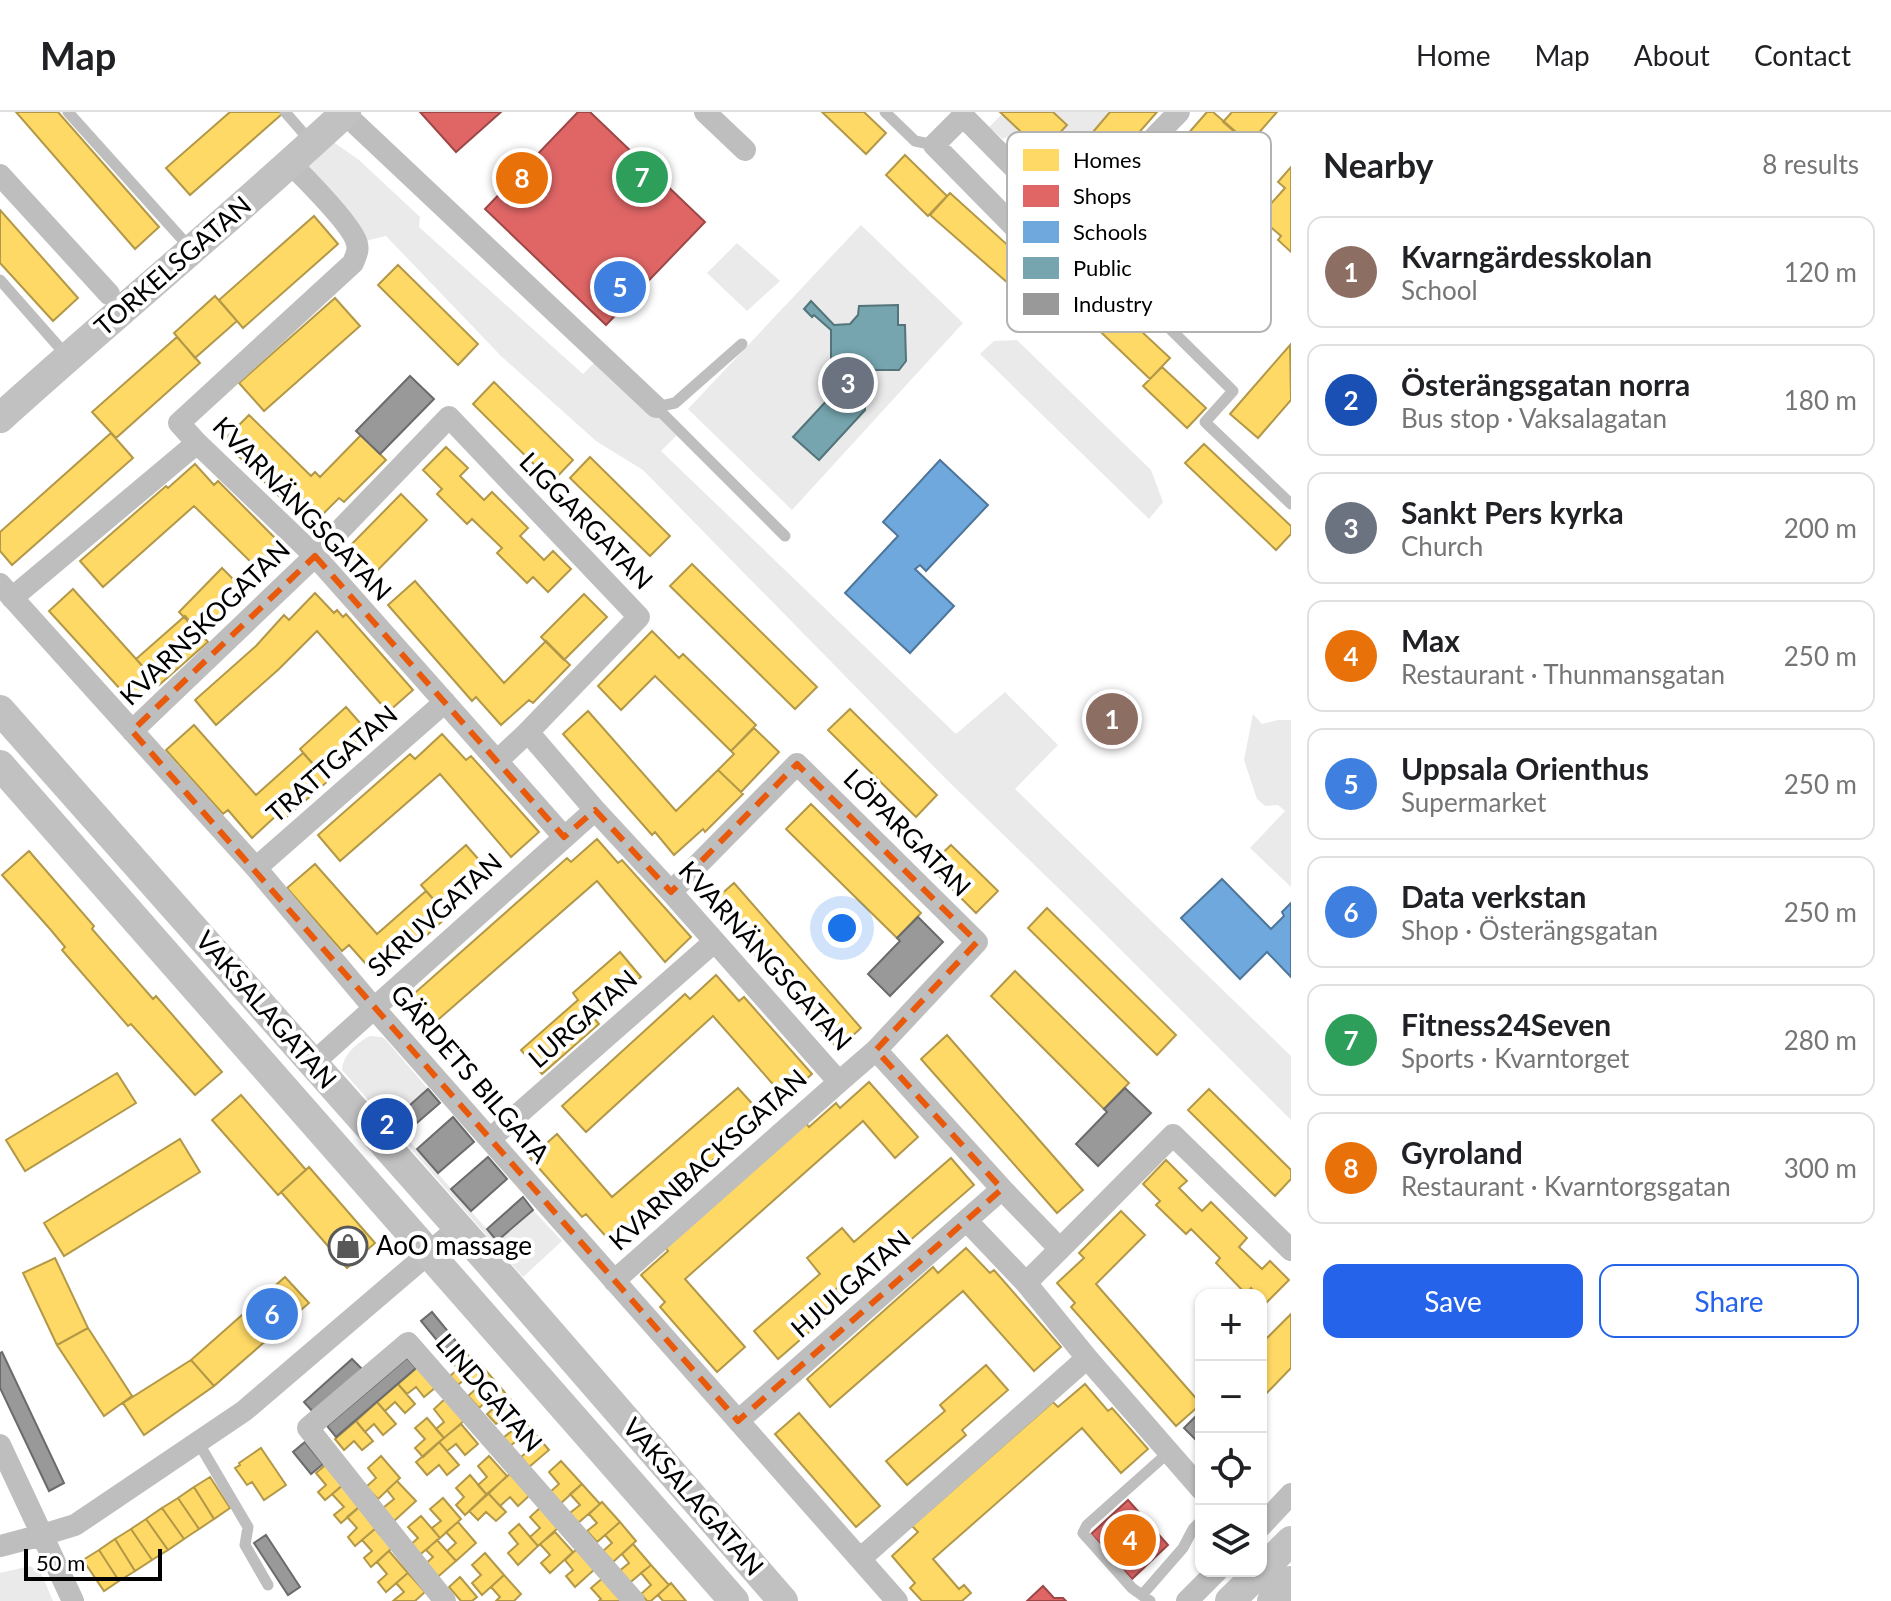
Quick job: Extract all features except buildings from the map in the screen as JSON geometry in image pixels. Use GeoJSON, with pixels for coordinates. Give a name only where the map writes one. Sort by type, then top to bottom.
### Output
{"type":"FeatureCollection","features":[{"type":"Feature","properties":{"kind":"main road","name":"TORKELSGATAN"},"geometry":{"type":"LineString","coordinates":[[4,408],[68,357],[345,113]]}},
{"type":"Feature","properties":{"kind":"main road","name":"VAKSALAGATAN"},"geometry":{"type":"LineString","coordinates":[[0,710],[783,1601]]}},
{"type":"Feature","properties":{"kind":"main road","name":"VAKSALAGATAN"},"geometry":{"type":"LineString","coordinates":[[0,765],[734,1601]]}},
{"type":"Feature","properties":{"kind":"main road"},"geometry":{"type":"LineString","coordinates":[[1230,1601],[1291,1541]]}},
{"type":"Feature","properties":{"kind":"main road"},"geometry":{"type":"LineString","coordinates":[[1272,1601],[1291,1581]]}},
{"type":"Feature","properties":{"kind":"street"},"geometry":{"type":"LineString","coordinates":[[705,112],[745,150]]}},
{"type":"Feature","properties":{"kind":"street"},"geometry":{"type":"LineString","coordinates":[[1160,132],[1179,112]]}},
{"type":"Feature","properties":{"kind":"street"},"geometry":{"type":"LineString","coordinates":[[345,113],[656,407]]}},
{"type":"Feature","properties":{"kind":"street"},"geometry":{"type":"LineString","coordinates":[[1007,162],[963,116],[934,145],[1007,219]]}},
{"type":"Feature","properties":{"kind":"street","name":"KVARNÄNGSGATAN"},"geometry":{"type":"LineString","coordinates":[[301,154],[318,192],[353,234],[357,243],[353,263],[179,423],[315,556],[564,837]]}},
{"type":"Feature","properties":{"kind":"street"},"geometry":{"type":"LineString","coordinates":[[0,175],[109,294]]}},
{"type":"Feature","properties":{"kind":"street","name":"KVARNSKOGATAN"},"geometry":{"type":"LineString","coordinates":[[132,731],[315,556],[449,417]]}},
{"type":"Feature","properties":{"kind":"street","name":"LIGGARGATAN"},"geometry":{"type":"LineString","coordinates":[[449,417],[639,617],[528,732]]}},
{"type":"Feature","properties":{"kind":"street"},"geometry":{"type":"LineString","coordinates":[[6,591],[197,443]]}},
{"type":"Feature","properties":{"kind":"street","name":"GÄRDETS BILGATA"},"geometry":{"type":"LineString","coordinates":[[6,591],[256,868],[373,1007],[897,1601]]}},
{"type":"Feature","properties":{"kind":"street","name":"TRATTGATAN"},"geometry":{"type":"LineString","coordinates":[[256,868],[445,702]]}},
{"type":"Feature","properties":{"kind":"street","name":"KVARNÄNGSGATAN"},"geometry":{"type":"LineString","coordinates":[[528,732],[839,1082],[876,1050],[1060,1249]]}},
{"type":"Feature","properties":{"kind":"street"},"geometry":{"type":"LineString","coordinates":[[497,761],[528,732]]}},
{"type":"Feature","properties":{"kind":"street","name":"LÖPARGATAN"},"geometry":{"type":"LineString","coordinates":[[671,892],[797,764],[977,942],[876,1050]]}},
{"type":"Feature","properties":{"kind":"street","name":"SKRUVGATAN"},"geometry":{"type":"LineString","coordinates":[[313,1063],[595,810]]}},
{"type":"Feature","properties":{"kind":"street","name":"LURGATAN"},"geometry":{"type":"LineString","coordinates":[[490,1139],[714,942]]}},
{"type":"Feature","properties":{"kind":"street","name":"KVARNBACKSGATAN"},"geometry":{"type":"LineString","coordinates":[[614,1281],[839,1082]]}},
{"type":"Feature","properties":{"kind":"street"},"geometry":{"type":"LineString","coordinates":[[1026,1283],[1173,1135],[1291,1250]]}},
{"type":"Feature","properties":{"kind":"street","name":"HJULGATAN"},"geometry":{"type":"LineString","coordinates":[[738,1421],[1002,1189]]}},
{"type":"Feature","properties":{"kind":"street"},"geometry":{"type":"LineString","coordinates":[[967,1221],[1026,1283],[1195,1482]]}},
{"type":"Feature","properties":{"kind":"street"},"geometry":{"type":"LineString","coordinates":[[0,1546],[75,1525],[244,1411],[458,1228]]}},
{"type":"Feature","properties":{"kind":"street","name":"LINDGATAN"},"geometry":{"type":"LineString","coordinates":[[445,1601],[308,1428],[408,1343],[634,1601]]}},
{"type":"Feature","properties":{"kind":"street"},"geometry":{"type":"LineString","coordinates":[[860,1559],[1087,1358]]}},
{"type":"Feature","properties":{"kind":"street"},"geometry":{"type":"LineString","coordinates":[[0,1445],[73,1601]]}},
{"type":"Feature","properties":{"kind":"street"},"geometry":{"type":"LineString","coordinates":[[1267,1520],[1291,1494]]}},
{"type":"Feature","properties":{"kind":"street"},"geometry":{"type":"LineString","coordinates":[[1187,1601],[1211,1577]]}},
{"type":"Feature","properties":{"kind":"lane"},"geometry":{"type":"LineString","coordinates":[[68,112],[192,249]]}},
{"type":"Feature","properties":{"kind":"lane"},"geometry":{"type":"LineString","coordinates":[[285,112],[301,154]]}},
{"type":"Feature","properties":{"kind":"lane"},"geometry":{"type":"LineString","coordinates":[[885,112],[915,141],[934,145]]}},
{"type":"Feature","properties":{"kind":"lane"},"geometry":{"type":"LineString","coordinates":[[0,280],[68,357]]}},
{"type":"Feature","properties":{"kind":"lane"},"geometry":{"type":"LineString","coordinates":[[1174,332],[1233,391],[1205,422],[1291,504]]}},
{"type":"Feature","properties":{"kind":"lane"},"geometry":{"type":"LineString","coordinates":[[656,407],[675,403],[742,344]]}},
{"type":"Feature","properties":{"kind":"lane"},"geometry":{"type":"LineString","coordinates":[[656,407],[785,536]]}},
{"type":"Feature","properties":{"kind":"lane"},"geometry":{"type":"LineString","coordinates":[[198,1442],[248,1527],[245,1545],[268,1585]]}},
{"type":"Feature","properties":{"kind":"lane"},"geometry":{"type":"LineString","coordinates":[[1169,1452],[1087,1525],[1083,1533],[1132,1588],[1146,1598],[1195,1527]]}},
{"type":"Feature","properties":{"kind":"highlighted area"},"geometry":{"type":"Polygon","coordinates":[[[315,556],[564,837],[595,810],[671,892],[797,764],[977,942],[876,1050],[1002,1189],[738,1421],[132,731],[315,556]]]}},
{"type":"Feature","properties":{"kind":"shaded area"},"geometry":{"type":"Polygon","coordinates":[[[1053,112],[1110,112],[1093,132],[1061,132],[1067,126],[1053,112]]]}},
{"type":"Feature","properties":{"kind":"shaded area"},"geometry":{"type":"Polygon","coordinates":[[[1002,114],[1021,132],[1007,132],[1007,137],[1003,139],[989,127],[1002,114]]]}},
{"type":"Feature","properties":{"kind":"shaded area"},"geometry":{"type":"Polygon","coordinates":[[[322,134],[359,160],[420,217],[419,227],[583,374],[602,355],[680,432],[661,451],[956,734],[1005,692],[1058,745],[1015,789],[1291,1056],[1291,1120],[946,779],[643,470],[596,441],[501,356],[386,236],[357,243],[291,164],[322,134]]]}},
{"type":"Feature","properties":{"kind":"shaded area"},"geometry":{"type":"Polygon","coordinates":[[[861,225],[963,323],[792,510],[688,409],[861,225]]]}},
{"type":"Feature","properties":{"kind":"shaded area"},"geometry":{"type":"Polygon","coordinates":[[[737,243],[780,281],[747,311],[707,273],[737,243]]]}},
{"type":"Feature","properties":{"kind":"shaded area"},"geometry":{"type":"Polygon","coordinates":[[[1017,340],[1151,470],[1163,502],[1149,519],[980,354],[994,341],[1017,340]]]}},
{"type":"Feature","properties":{"kind":"shaded area"},"geometry":{"type":"Polygon","coordinates":[[[1253,714],[1262,724],[1291,720],[1291,887],[1250,848],[1285,811],[1278,805],[1265,806],[1257,799],[1244,760],[1253,714]]]}},
{"type":"Feature","properties":{"kind":"shaded area"},"geometry":{"type":"Polygon","coordinates":[[[370,1036],[386,1040],[428,1089],[392,1121],[497,1241],[533,1210],[562,1241],[523,1277],[342,1070],[351,1050],[370,1036]]]}},
{"type":"Feature","properties":{"kind":"shaded area"},"geometry":{"type":"Polygon","coordinates":[[[30,1566],[41,1573],[53,1601],[0,1601],[0,1573],[30,1566]]]}},
{"type":"Feature","properties":{"kind":"place","name":"Fitness24Seven"},"geometry":{"type":"Point","coordinates":[642,177]}},
{"type":"Feature","properties":{"kind":"place","name":"Gyroland"},"geometry":{"type":"Point","coordinates":[522,178]}},
{"type":"Feature","properties":{"kind":"place","name":"Uppsala Orienthus"},"geometry":{"type":"Point","coordinates":[620,287]}},
{"type":"Feature","properties":{"kind":"place","name":"Sankt Pers kyrka"},"geometry":{"type":"Point","coordinates":[848,383]}},
{"type":"Feature","properties":{"kind":"place","name":"Kvarngärdesskolan"},"geometry":{"type":"Point","coordinates":[1112,719]}},
{"type":"Feature","properties":{"kind":"place","name":"Österängsgatan norra"},"geometry":{"type":"Point","coordinates":[387,1124]}},
{"type":"Feature","properties":{"kind":"place","name":"AoO massage"},"geometry":{"type":"Point","coordinates":[348,1246]}},
{"type":"Feature","properties":{"kind":"place","name":"Data verkstan"},"geometry":{"type":"Point","coordinates":[272,1314]}},
{"type":"Feature","properties":{"kind":"place","name":"Max"},"geometry":{"type":"Point","coordinates":[1130,1540]}}]}
